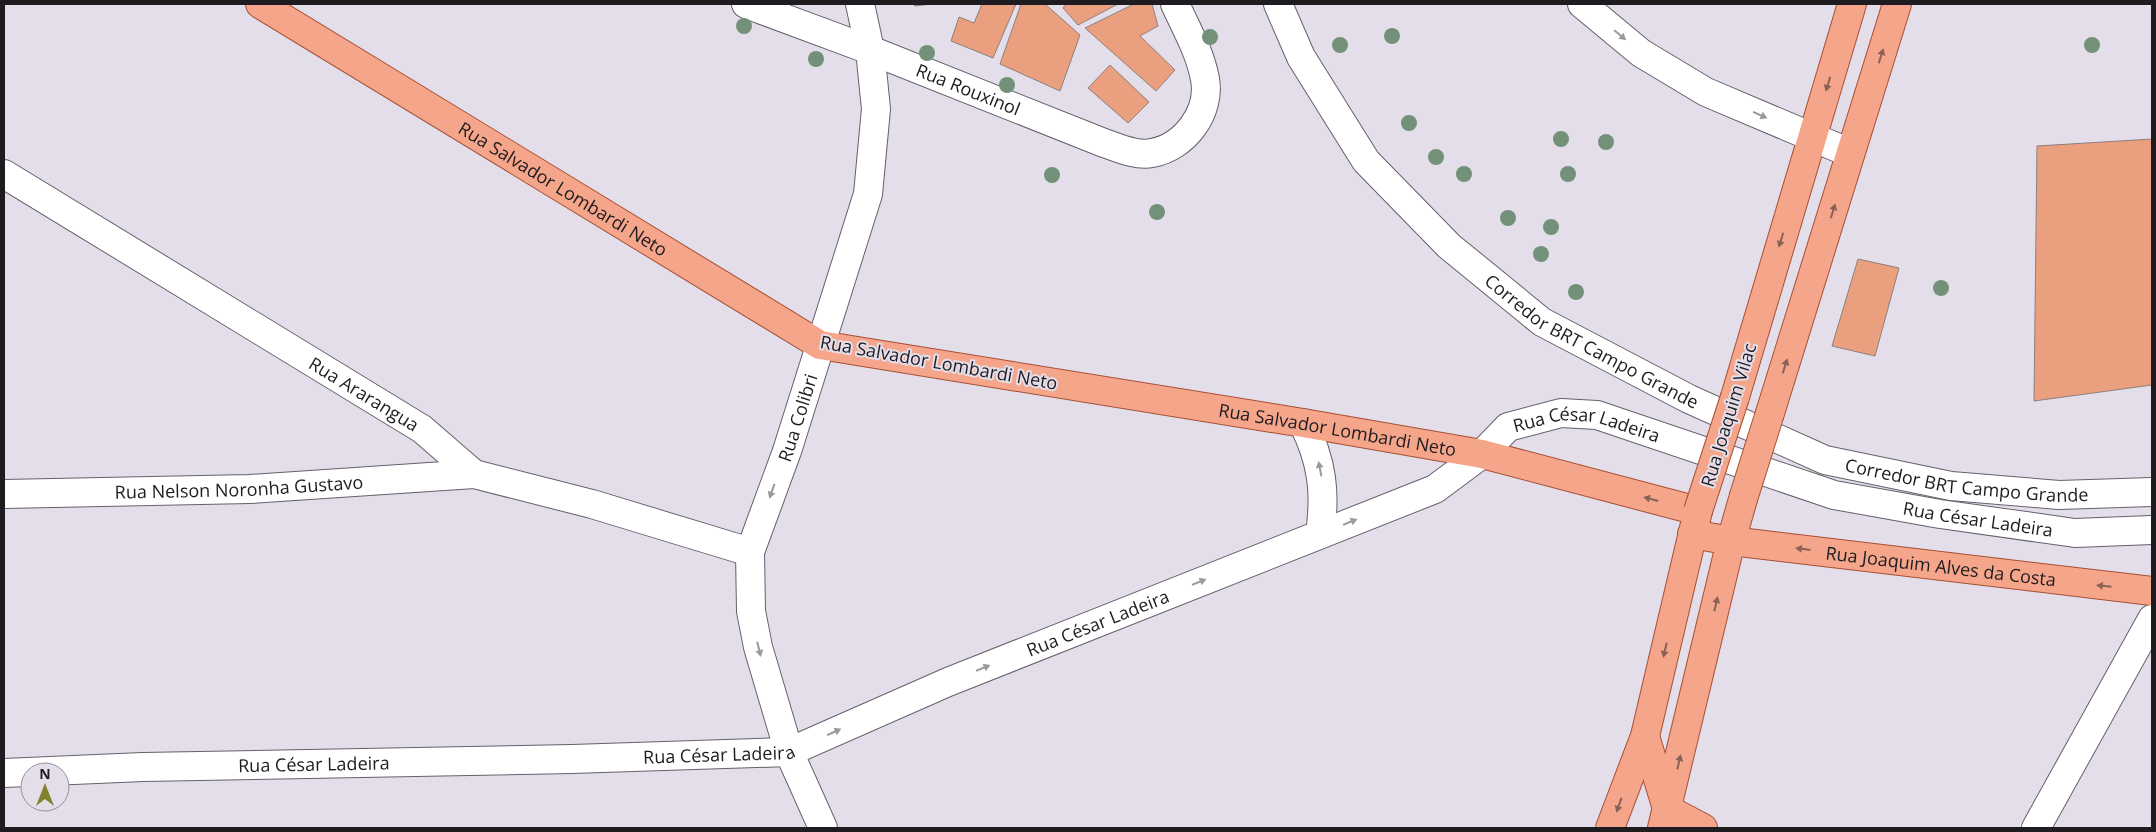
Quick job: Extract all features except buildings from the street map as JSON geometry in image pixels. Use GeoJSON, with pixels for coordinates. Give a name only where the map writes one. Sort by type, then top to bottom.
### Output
{"type":"FeatureCollection","features":[{"type":"Feature","properties":{"kind":"main road","name":"Rua Salvador Lombardi Neto"},"geometry":{"type":"LineString","coordinates":[[260,4],[820,345],[1303,423],[1482,454],[1695,523],[1731,541]]}},
{"type":"Feature","properties":{"kind":"main road","name":"Rua Joaquim Vilac"},"geometry":{"type":"LineString","coordinates":[[1610,828],[1645,736],[1695,523],[1735,397],[1852,4]]}},
{"type":"Feature","properties":{"kind":"main road"},"geometry":{"type":"LineString","coordinates":[[1665,819],[1731,541],[1897,4]]}},
{"type":"Feature","properties":{"kind":"main road","name":"Rua Joaquim Alves da Costa"},"geometry":{"type":"LineString","coordinates":[[1731,541],[2152,591]]}},
{"type":"Feature","properties":{"kind":"main road"},"geometry":{"type":"LineString","coordinates":[[1645,736],[1665,819]]}},
{"type":"Feature","properties":{"kind":"main road"},"geometry":{"type":"LineString","coordinates":[[1665,819],[1703,828]]}},
{"type":"Feature","properties":{"kind":"street","name":"Rua Rouxinol"},"geometry":{"type":"LineString","coordinates":[[746,4],[870,50],[1095,140],[1129,152],[1151,153],[1172,147],[1188,132],[1200,116],[1204,99],[1205,81],[1199,54],[1175,4]]}},
{"type":"Feature","properties":{"kind":"street","name":"Rua Colibri"},"geometry":{"type":"LineString","coordinates":[[823,828],[789,752],[756,638],[752,611],[750,552],[787,451],[868,194],[876,109],[870,50],[860,4]]}},
{"type":"Feature","properties":{"kind":"street","name":"Corredor BRT Campo Grande"},"geometry":{"type":"LineString","coordinates":[[1278,4],[1301,57],[1366,161],[1449,246],[1542,322],[1689,399],[1825,460],[1952,486],[2059,495],[2152,492]]}},
{"type":"Feature","properties":{"kind":"street"},"geometry":{"type":"LineString","coordinates":[[1582,4],[1641,53],[1706,92],[1850,153]]}},
{"type":"Feature","properties":{"kind":"street","name":"Rua Ararangua"},"geometry":{"type":"LineString","coordinates":[[4,174],[422,430],[474,474],[592,504],[750,552]]}},
{"type":"Feature","properties":{"kind":"street","name":"Rua César Ladeira"},"geometry":{"type":"LineString","coordinates":[[4,773],[143,767],[562,759],[789,752],[948,682],[1435,488],[1482,454],[1508,427],[1561,413],[1597,415],[1834,495],[1940,514],[2075,533],[2152,530]]}},
{"type":"Feature","properties":{"kind":"street"},"geometry":{"type":"LineString","coordinates":[[1303,423],[1315,446],[1324,495],[1320,534]]}},
{"type":"Feature","properties":{"kind":"street","name":"Rua Nelson Noronha Gustavo"},"geometry":{"type":"LineString","coordinates":[[4,494],[250,489],[474,474]]}},
{"type":"Feature","properties":{"kind":"street"},"geometry":{"type":"LineString","coordinates":[[2036,828],[2152,619]]}}]}
